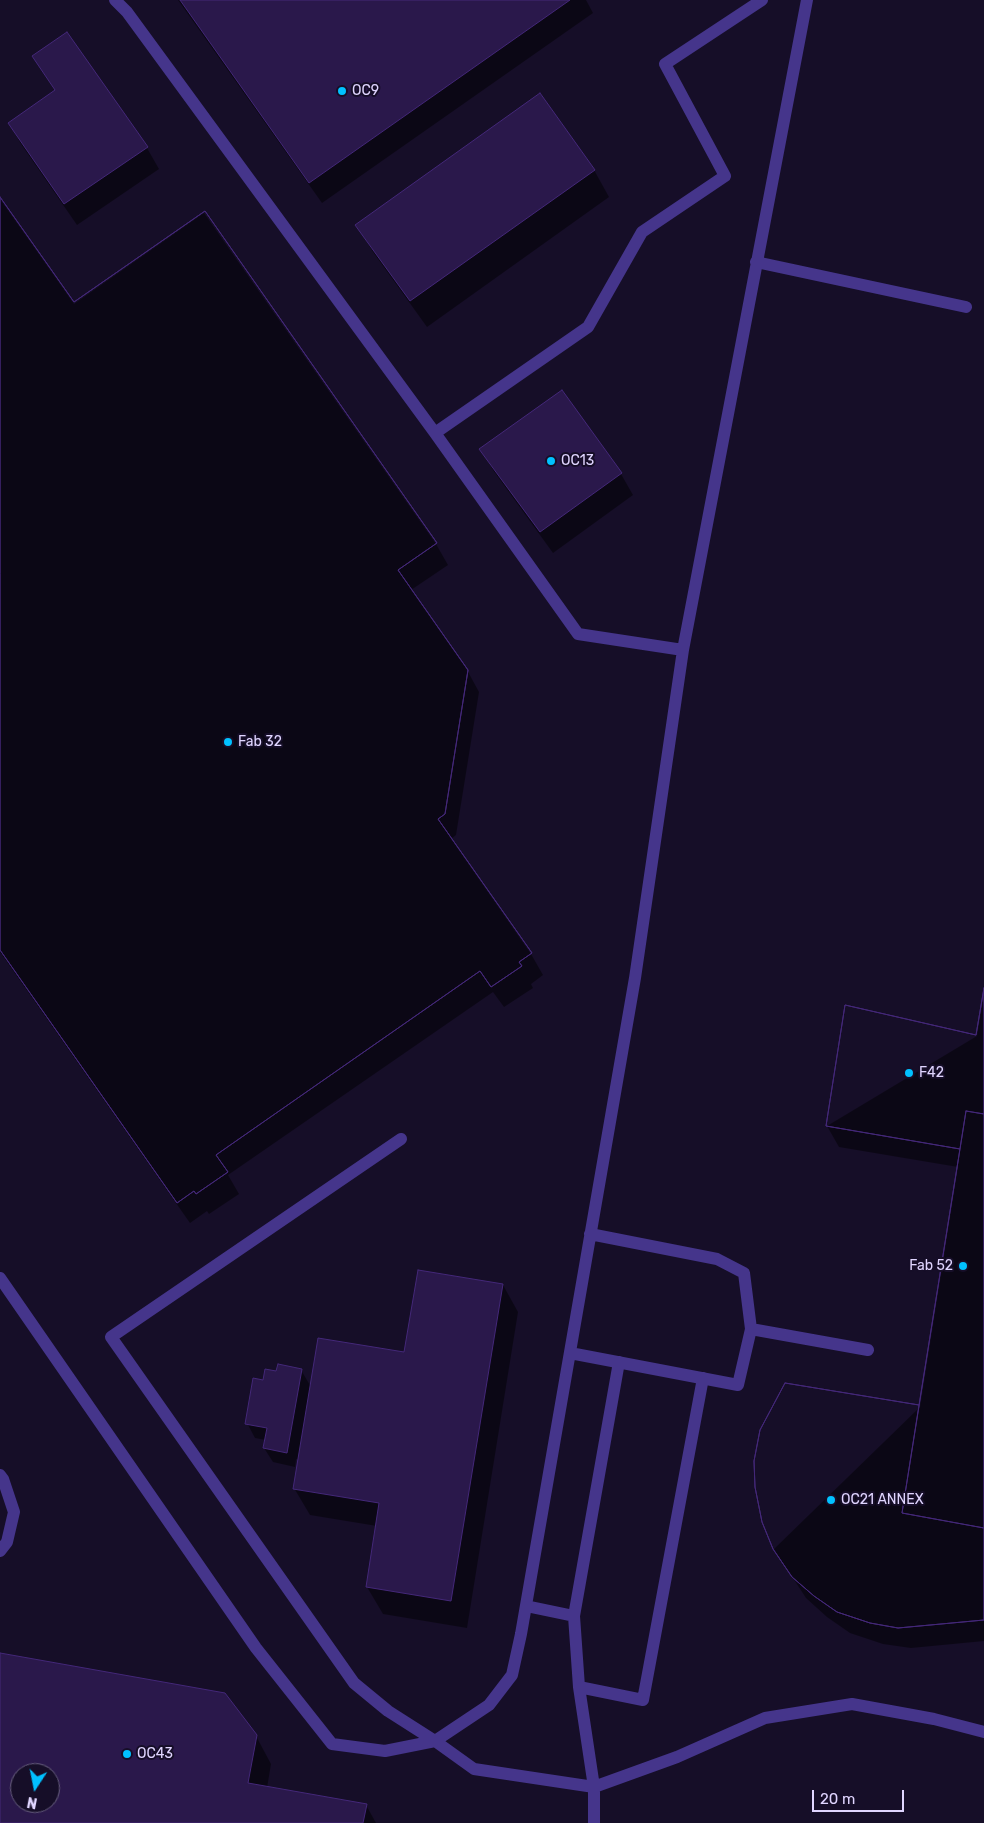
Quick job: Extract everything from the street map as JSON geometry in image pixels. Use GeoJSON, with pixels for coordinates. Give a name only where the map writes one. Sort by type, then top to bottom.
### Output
{"type":"FeatureCollection","features":[{"type":"Feature","properties":{"kind":"lane"},"geometry":{"type":"LineString","coordinates":[[115,0],[132,20],[435,433],[578,634],[683,650]]}},
{"type":"Feature","properties":{"kind":"lane"},"geometry":{"type":"LineString","coordinates":[[435,433],[588,327],[642,232],[725,176],[665,64],[762,0]]}},
{"type":"Feature","properties":{"kind":"lane"},"geometry":{"type":"LineString","coordinates":[[0,1278],[256,1648],[332,1744],[385,1752],[435,1741],[489,1705],[512,1675],[526,1606],[635,978],[683,650],[807,0]]}},
{"type":"Feature","properties":{"kind":"lane"},"geometry":{"type":"LineString","coordinates":[[756,262],[966,307]]}},
{"type":"Feature","properties":{"kind":"lane"},"geometry":{"type":"LineString","coordinates":[[401,1139],[111,1337],[354,1682],[388,1711],[474,1769],[594,1788],[677,1757],[765,1718],[852,1704],[934,1719],[984,1732]]}},
{"type":"Feature","properties":{"kind":"lane"},"geometry":{"type":"LineString","coordinates":[[570,1352],[738,1385],[751,1329],[744,1273],[717,1259],[590,1234]]}},
{"type":"Feature","properties":{"kind":"lane"},"geometry":{"type":"LineString","coordinates":[[751,1329],[868,1350]]}},
{"type":"Feature","properties":{"kind":"lane"},"geometry":{"type":"LineString","coordinates":[[594,1823],[594,1788],[579,1687],[574,1616],[619,1362]]}},
{"type":"Feature","properties":{"kind":"lane"},"geometry":{"type":"LineString","coordinates":[[579,1687],[643,1700],[703,1378]]}},
{"type":"Feature","properties":{"kind":"lane"},"geometry":{"type":"LineString","coordinates":[[0,1475],[14,1512],[7,1542],[0,1550]]}},
{"type":"Feature","properties":{"kind":"lane"},"geometry":{"type":"LineString","coordinates":[[526,1606],[574,1616]]}},
{"type":"Feature","properties":{"kind":"building","name":"OC9"},"geometry":{"type":"Polygon","coordinates":[[[180,0],[570,0],[309,183],[180,0]]]}},
{"type":"Feature","properties":{"kind":"building"},"geometry":{"type":"Polygon","coordinates":[[[67,32],[148,147],[64,204],[8,123],[55,90],[32,56],[67,32]]]}},
{"type":"Feature","properties":{"kind":"building"},"geometry":{"type":"Polygon","coordinates":[[[540,93],[595,170],[410,301],[355,225],[540,93]]]}},
{"type":"Feature","properties":{"kind":"building","name":"Fab 32"},"geometry":{"type":"Polygon","coordinates":[[[0,197],[74,302],[205,211],[437,543],[398,570],[468,670],[445,814],[438,819],[532,953],[519,962],[522,966],[491,987],[480,971],[216,1155],[228,1172],[196,1194],[194,1191],[177,1203],[0,950],[0,197]]]}},
{"type":"Feature","properties":{"kind":"building","name":"Fab 32"},"geometry":{"type":"Polygon","coordinates":[[[0,197],[74,302],[205,211],[437,543],[398,570],[468,670],[445,814],[438,819],[532,953],[519,962],[522,966],[491,987],[480,971],[216,1155],[228,1172],[196,1194],[194,1191],[177,1203],[0,950],[0,197]]]}},
{"type":"Feature","properties":{"kind":"building","name":"OC13"},"geometry":{"type":"Polygon","coordinates":[[[562,390],[622,473],[540,532],[479,449],[562,390]]]}},
{"type":"Feature","properties":{"kind":"building","name":"Fab 52"},"geometry":{"type":"Polygon","coordinates":[[[984,988],[984,1620],[898,1628],[870,1623],[837,1612],[792,1577],[773,1549],[762,1522],[755,1487],[754,1461],[760,1430],[785,1383],[919,1405],[960,1149],[826,1126],[845,1005],[976,1035],[984,988]]]}},
{"type":"Feature","properties":{"kind":"building","name":"F42"},"geometry":{"type":"Polygon","coordinates":[[[984,988],[984,1114],[966,1111],[960,1149],[826,1126],[845,1005],[976,1035],[984,988]]]}},
{"type":"Feature","properties":{"kind":"building"},"geometry":{"type":"Polygon","coordinates":[[[966,1111],[984,1114],[984,1528],[902,1513],[966,1111]]]}},
{"type":"Feature","properties":{"kind":"building"},"geometry":{"type":"Polygon","coordinates":[[[418,1270],[503,1284],[451,1601],[366,1587],[379,1503],[293,1489],[318,1338],[404,1352],[418,1270]]]}},
{"type":"Feature","properties":{"kind":"building"},"geometry":{"type":"Polygon","coordinates":[[[278,1364],[302,1369],[287,1453],[263,1448],[267,1428],[245,1424],[253,1378],[263,1380],[265,1369],[276,1371],[278,1364]]]}},
{"type":"Feature","properties":{"kind":"building","name":"OC21 ANNEX"},"geometry":{"type":"Polygon","coordinates":[[[785,1383],[919,1405],[902,1513],[984,1528],[984,1620],[898,1628],[870,1623],[837,1612],[792,1577],[773,1549],[762,1522],[755,1487],[754,1461],[760,1430],[785,1383]]]}},
{"type":"Feature","properties":{"kind":"building","name":"OC43"},"geometry":{"type":"Polygon","coordinates":[[[0,1653],[225,1693],[257,1735],[248,1783],[367,1804],[363,1823],[0,1823],[0,1653]]]}},
{"type":"Feature","properties":{"kind":"place","name":"OC9"},"geometry":{"type":"Point","coordinates":[342,91]}},
{"type":"Feature","properties":{"kind":"place","name":"OC13"},"geometry":{"type":"Point","coordinates":[551,461]}},
{"type":"Feature","properties":{"kind":"place","name":"Fab 32"},"geometry":{"type":"Point","coordinates":[228,742]}},
{"type":"Feature","properties":{"kind":"place","name":"F42"},"geometry":{"type":"Point","coordinates":[909,1073]}},
{"type":"Feature","properties":{"kind":"place","name":"Fab 52"},"geometry":{"type":"Point","coordinates":[963,1266]}},
{"type":"Feature","properties":{"kind":"place","name":"OC21 ANNEX"},"geometry":{"type":"Point","coordinates":[831,1500]}},
{"type":"Feature","properties":{"kind":"place","name":"OC43"},"geometry":{"type":"Point","coordinates":[127,1754]}}]}
